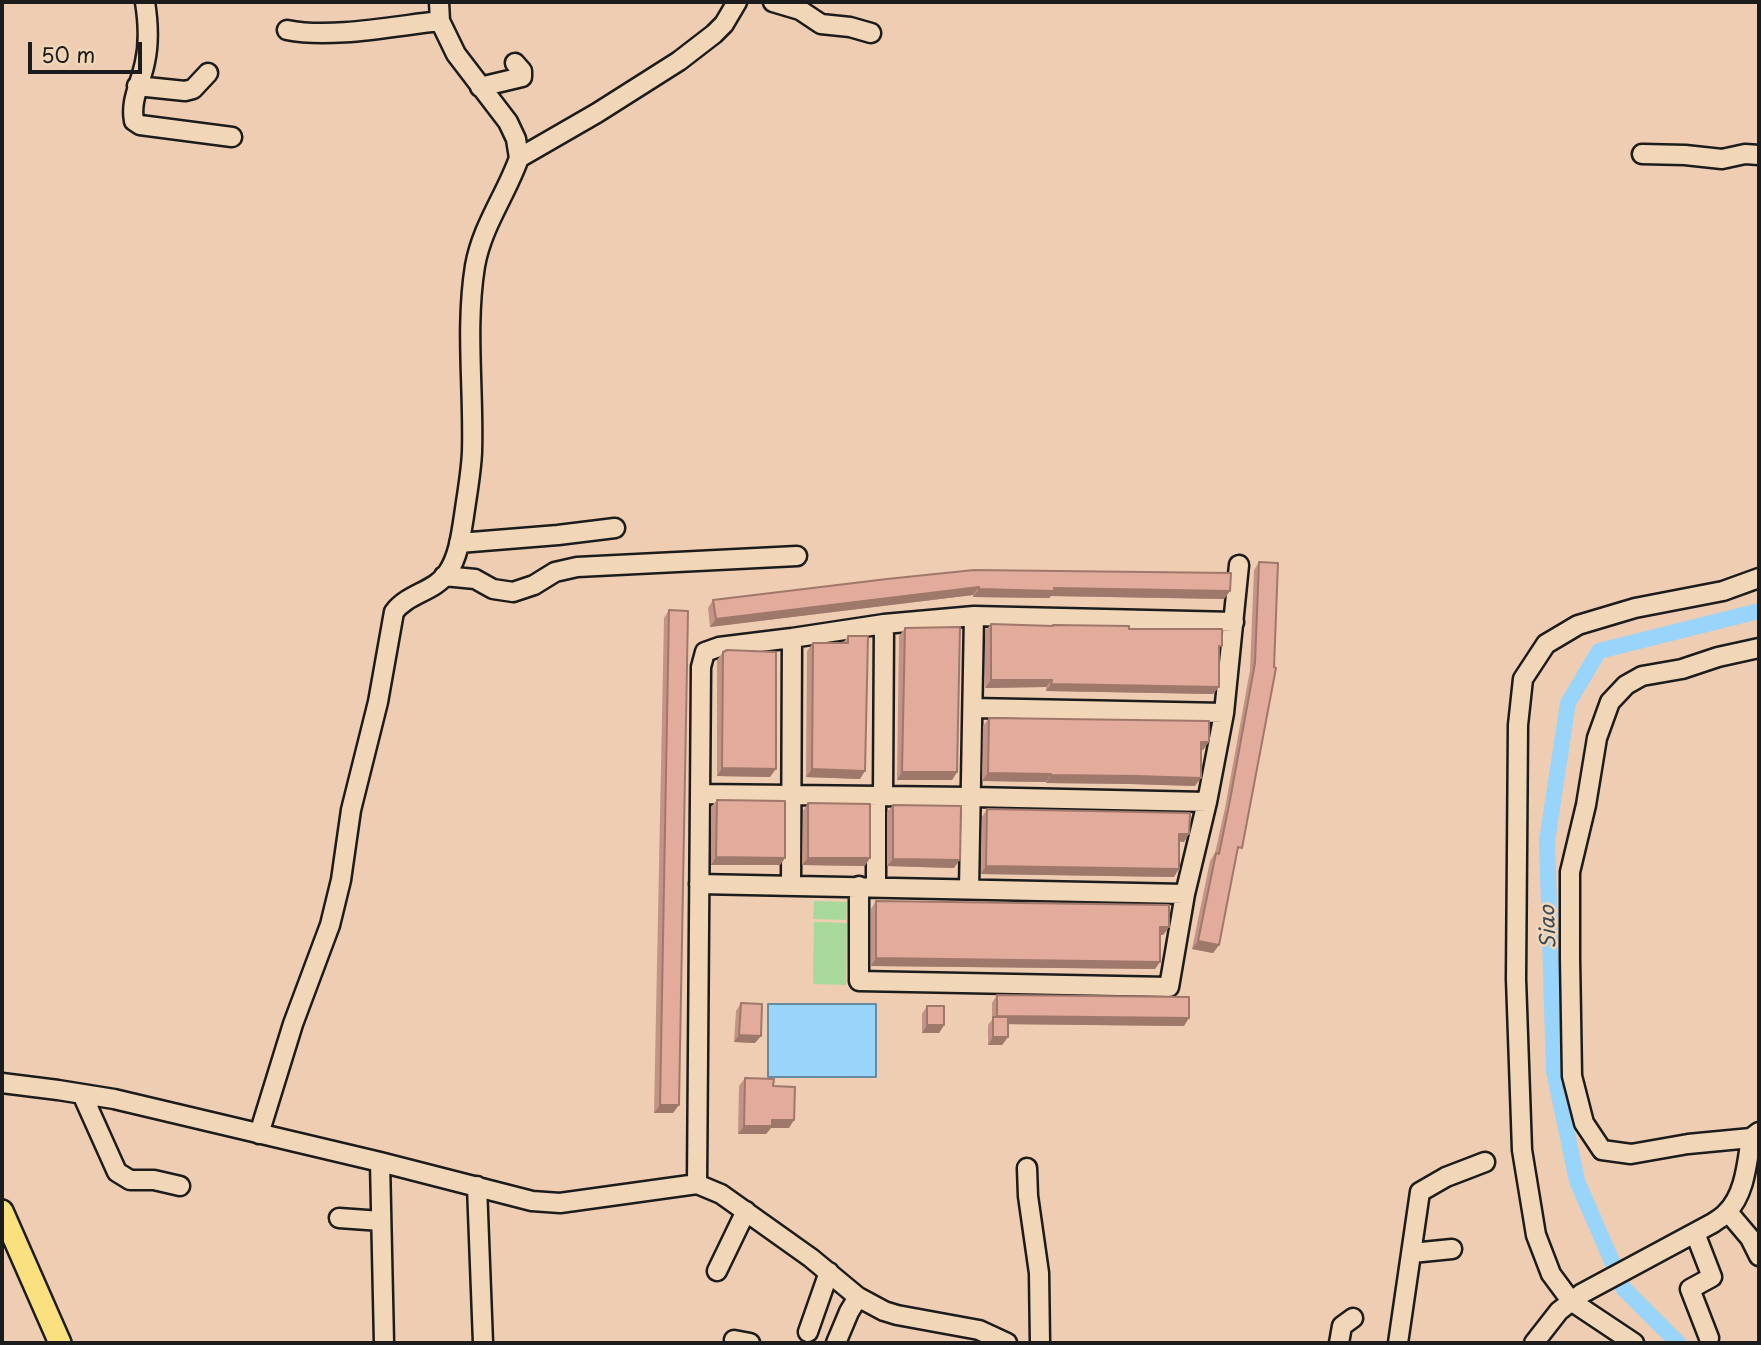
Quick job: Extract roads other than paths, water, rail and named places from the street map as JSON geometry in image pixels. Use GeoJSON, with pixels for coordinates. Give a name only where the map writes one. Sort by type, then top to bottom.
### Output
{"type":"FeatureCollection","features":[{"type":"Feature","properties":{"kind":"main road"},"geometry":{"type":"LineString","coordinates":[[2,1211],[60,1343]]}},
{"type":"Feature","properties":{"kind":"street"},"geometry":{"type":"LineString","coordinates":[[145,2],[147,44],[145,63],[132,111],[134,121],[140,125],[232,137]]}},
{"type":"Feature","properties":{"kind":"street"},"geometry":{"type":"LineString","coordinates":[[259,1134],[293,1024],[330,925],[341,880],[351,810],[378,702],[394,612],[411,596],[439,582],[448,571],[459,543],[471,463],[471,309],[475,265],[483,236],[519,158],[516,139],[508,122],[456,54],[440,21],[439,2]]}},
{"type":"Feature","properties":{"kind":"street"},"geometry":{"type":"LineString","coordinates":[[519,158],[679,61],[724,24],[737,2]]}},
{"type":"Feature","properties":{"kind":"street"},"geometry":{"type":"LineString","coordinates":[[773,2],[800,10],[821,24],[850,27],[871,33]]}},
{"type":"Feature","properties":{"kind":"street"},"geometry":{"type":"LineString","coordinates":[[287,30],[323,33],[440,21]]}},
{"type":"Feature","properties":{"kind":"street"},"geometry":{"type":"LineString","coordinates":[[480,87],[522,77],[522,71],[515,62]]}},
{"type":"Feature","properties":{"kind":"street"},"geometry":{"type":"LineString","coordinates":[[137,86],[185,91],[193,89],[208,73]]}},
{"type":"Feature","properties":{"kind":"street"},"geometry":{"type":"LineString","coordinates":[[1642,154],[1722,159],[1745,154],[1759,155]]}},
{"type":"Feature","properties":{"kind":"street"},"geometry":{"type":"LineString","coordinates":[[459,543],[615,528]]}},
{"type":"Feature","properties":{"kind":"street"},"geometry":{"type":"LineString","coordinates":[[444,576],[475,579],[493,589],[513,592],[534,585],[555,572],[577,567],[797,556]]}},
{"type":"Feature","properties":{"kind":"street"},"geometry":{"type":"LineString","coordinates":[[884,624],[879,796],[859,981],[1169,986],[1185,894],[1224,713],[1239,565]]}},
{"type":"Feature","properties":{"kind":"street"},"geometry":{"type":"LineString","coordinates":[[1634,1343],[1576,1298],[1551,1274],[1536,1235],[1522,1150],[1516,966],[1518,725],[1523,678],[1546,644],[1578,625],[1634,608],[1723,591],[1759,578]]}},
{"type":"Feature","properties":{"kind":"street"},"geometry":{"type":"LineString","coordinates":[[697,1184],[701,667],[705,652],[719,647],[884,624],[974,616],[1234,622]]}},
{"type":"Feature","properties":{"kind":"street"},"geometry":{"type":"LineString","coordinates":[[970,889],[974,616]]}},
{"type":"Feature","properties":{"kind":"street"},"geometry":{"type":"LineString","coordinates":[[791,885],[792,638]]}},
{"type":"Feature","properties":{"kind":"street"},"geometry":{"type":"LineString","coordinates":[[1534,1343],[1559,1311],[1576,1298],[1713,1223],[1728,1212],[1739,1194],[1755,1135],[1688,1143],[1631,1154],[1602,1150],[1584,1123],[1572,1076],[1570,872],[1586,805],[1597,738],[1610,702],[1626,685],[1642,676],[1682,669],[1718,657],[1759,648]]}},
{"type":"Feature","properties":{"kind":"street"},"geometry":{"type":"LineString","coordinates":[[973,708],[1224,713]]}},
{"type":"Feature","properties":{"kind":"street"},"geometry":{"type":"LineString","coordinates":[[700,794],[1206,802]]}},
{"type":"Feature","properties":{"kind":"street"},"geometry":{"type":"LineString","coordinates":[[699,884],[1185,894]]}},
{"type":"Feature","properties":{"kind":"street"},"geometry":{"type":"LineString","coordinates":[[2,1083],[114,1099],[532,1201],[560,1203],[697,1184],[721,1194],[830,1272],[858,1297],[884,1311],[979,1330],[1007,1343]]}},
{"type":"Feature","properties":{"kind":"street"},"geometry":{"type":"LineString","coordinates":[[82,1094],[117,1172],[130,1180],[154,1180],[180,1186]]}},
{"type":"Feature","properties":{"kind":"street"},"geometry":{"type":"LineString","coordinates":[[380,1162],[384,1343]]}},
{"type":"Feature","properties":{"kind":"street"},"geometry":{"type":"LineString","coordinates":[[1398,1343],[1420,1192],[1485,1162]]}},
{"type":"Feature","properties":{"kind":"street"},"geometry":{"type":"LineString","coordinates":[[1027,1168],[1028,1196],[1039,1273],[1041,1343]]}},
{"type":"Feature","properties":{"kind":"street"},"geometry":{"type":"LineString","coordinates":[[477,1186],[483,1343]]}},
{"type":"Feature","properties":{"kind":"street"},"geometry":{"type":"LineString","coordinates":[[717,1271],[746,1211]]}},
{"type":"Feature","properties":{"kind":"street"},"geometry":{"type":"LineString","coordinates":[[1728,1212],[1750,1238],[1759,1256]]}},
{"type":"Feature","properties":{"kind":"street"},"geometry":{"type":"LineString","coordinates":[[339,1217],[382,1221]]}},
{"type":"Feature","properties":{"kind":"street"},"geometry":{"type":"LineString","coordinates":[[1695,1233],[1712,1277],[1690,1289],[1709,1338]]}},
{"type":"Feature","properties":{"kind":"street"},"geometry":{"type":"LineString","coordinates":[[1412,1254],[1452,1249]]}},
{"type":"Feature","properties":{"kind":"street"},"geometry":{"type":"LineString","coordinates":[[808,1332],[830,1272]]}},
{"type":"Feature","properties":{"kind":"street"},"geometry":{"type":"LineString","coordinates":[[836,1343],[858,1297]]}},
{"type":"Feature","properties":{"kind":"street"},"geometry":{"type":"LineString","coordinates":[[1339,1343],[1342,1326],[1353,1318]]}},
{"type":"Feature","properties":{"kind":"water"},"geometry":{"type":"Polygon","coordinates":[[[768,1004],[876,1004],[876,1077],[768,1077],[768,1004]]]}},
{"type":"Feature","properties":{"kind":"waterway","name":"Siao"},"geometry":{"type":"LineString","coordinates":[[1678,1343],[1624,1289],[1577,1181],[1554,1071],[1547,841],[1568,703],[1599,651],[1759,611]]}}]}
